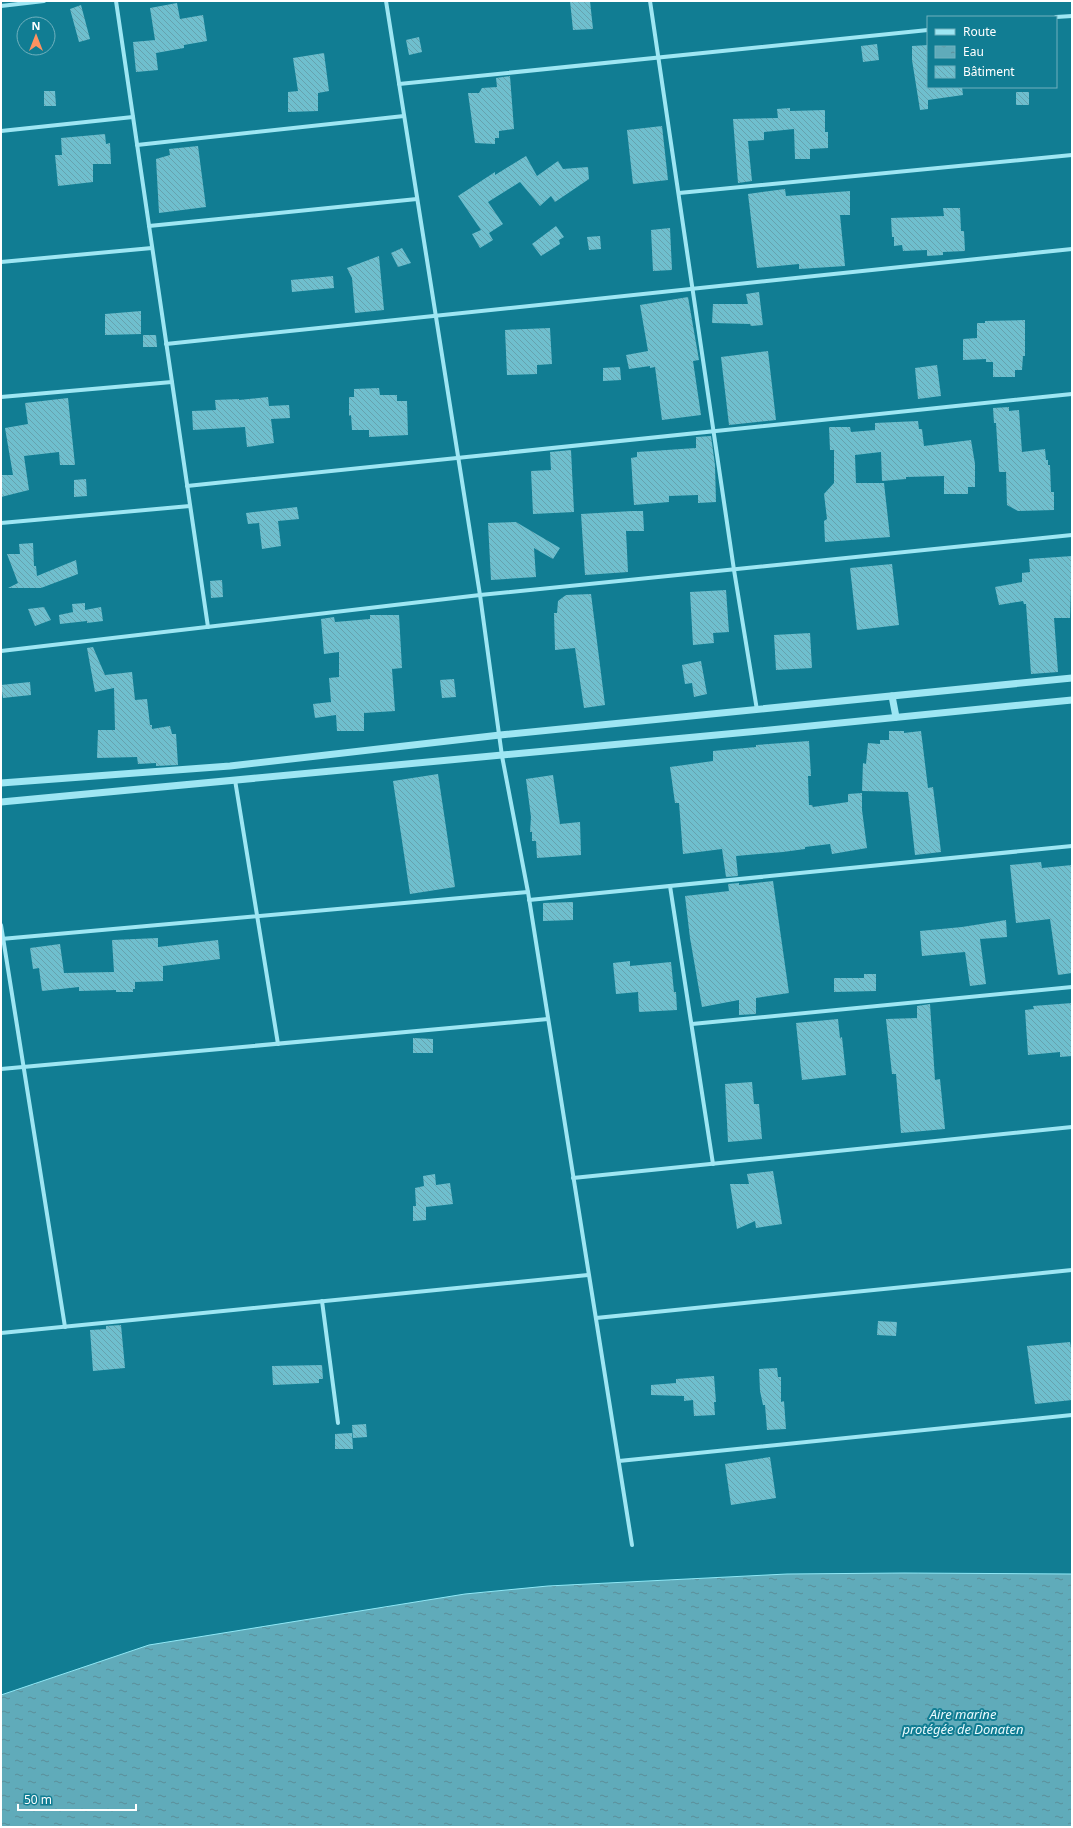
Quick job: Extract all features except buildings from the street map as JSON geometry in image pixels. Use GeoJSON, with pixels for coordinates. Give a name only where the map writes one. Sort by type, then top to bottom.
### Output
{"type":"FeatureCollection","features":[{"type":"Feature","properties":{"kind":"street"},"geometry":{"type":"LineString","coordinates":[[1,6],[44,1]]}},
{"type":"Feature","properties":{"kind":"street"},"geometry":{"type":"LineString","coordinates":[[116,1],[208,627]]}},
{"type":"Feature","properties":{"kind":"street"},"geometry":{"type":"LineString","coordinates":[[386,1],[459,458],[480,595],[502,756],[528,892],[632,1545]]}},
{"type":"Feature","properties":{"kind":"street"},"geometry":{"type":"LineString","coordinates":[[650,1],[734,570],[757,710]]}},
{"type":"Feature","properties":{"kind":"street"},"geometry":{"type":"LineString","coordinates":[[1057,17],[1072,16]]}},
{"type":"Feature","properties":{"kind":"street"},"geometry":{"type":"LineString","coordinates":[[399,84],[927,30]]}},
{"type":"Feature","properties":{"kind":"street"},"geometry":{"type":"LineString","coordinates":[[137,145],[404,116]]}},
{"type":"Feature","properties":{"kind":"street"},"geometry":{"type":"LineString","coordinates":[[1,131],[133,117]]}},
{"type":"Feature","properties":{"kind":"street"},"geometry":{"type":"LineString","coordinates":[[679,193],[1072,155]]}},
{"type":"Feature","properties":{"kind":"street"},"geometry":{"type":"LineString","coordinates":[[149,226],[417,199]]}},
{"type":"Feature","properties":{"kind":"street"},"geometry":{"type":"LineString","coordinates":[[1,262],[152,248]]}},
{"type":"Feature","properties":{"kind":"street"},"geometry":{"type":"LineString","coordinates":[[166,344],[1072,249]]}},
{"type":"Feature","properties":{"kind":"street"},"geometry":{"type":"LineString","coordinates":[[1,397],[172,382]]}},
{"type":"Feature","properties":{"kind":"street"},"geometry":{"type":"LineString","coordinates":[[187,486],[1072,394]]}},
{"type":"Feature","properties":{"kind":"street"},"geometry":{"type":"LineString","coordinates":[[1,523],[190,506]]}},
{"type":"Feature","properties":{"kind":"street"},"geometry":{"type":"LineString","coordinates":[[1,651],[480,595],[1072,535]]}},
{"type":"Feature","properties":{"kind":"street"},"geometry":{"type":"LineString","coordinates":[[1,783],[230,766],[500,735],[1072,678]]}},
{"type":"Feature","properties":{"kind":"street"},"geometry":{"type":"LineString","coordinates":[[892,696],[896,717]]}},
{"type":"Feature","properties":{"kind":"street"},"geometry":{"type":"LineString","coordinates":[[1,802],[502,756],[1072,700]]}},
{"type":"Feature","properties":{"kind":"street"},"geometry":{"type":"LineString","coordinates":[[235,780],[278,1044]]}},
{"type":"Feature","properties":{"kind":"street"},"geometry":{"type":"LineString","coordinates":[[529,900],[1072,846]]}},
{"type":"Feature","properties":{"kind":"street"},"geometry":{"type":"LineString","coordinates":[[670,886],[713,1164]]}},
{"type":"Feature","properties":{"kind":"street"},"geometry":{"type":"LineString","coordinates":[[2,939],[528,892]]}},
{"type":"Feature","properties":{"kind":"street"},"geometry":{"type":"LineString","coordinates":[[1,925],[2,939],[24,1067],[65,1327]]}},
{"type":"Feature","properties":{"kind":"street"},"geometry":{"type":"LineString","coordinates":[[692,1024],[1072,987]]}},
{"type":"Feature","properties":{"kind":"street"},"geometry":{"type":"LineString","coordinates":[[1,1069],[548,1019]]}},
{"type":"Feature","properties":{"kind":"street"},"geometry":{"type":"LineString","coordinates":[[573,1178],[1072,1127]]}},
{"type":"Feature","properties":{"kind":"street"},"geometry":{"type":"LineString","coordinates":[[596,1318],[1072,1270]]}},
{"type":"Feature","properties":{"kind":"street"},"geometry":{"type":"LineString","coordinates":[[1,1333],[588,1275]]}},
{"type":"Feature","properties":{"kind":"street"},"geometry":{"type":"LineString","coordinates":[[322,1301],[338,1423]]}},
{"type":"Feature","properties":{"kind":"street"},"geometry":{"type":"LineString","coordinates":[[619,1461],[1072,1415]]}},
{"type":"Feature","properties":{"kind":"water","name":"Aire marine protégée de Donaten"},"geometry":{"type":"Polygon","coordinates":[[[787,1574],[1072,1574],[1072,1827],[1,1827],[1,1695],[149,1645],[465,1594],[548,1586],[787,1574]]]}}]}
